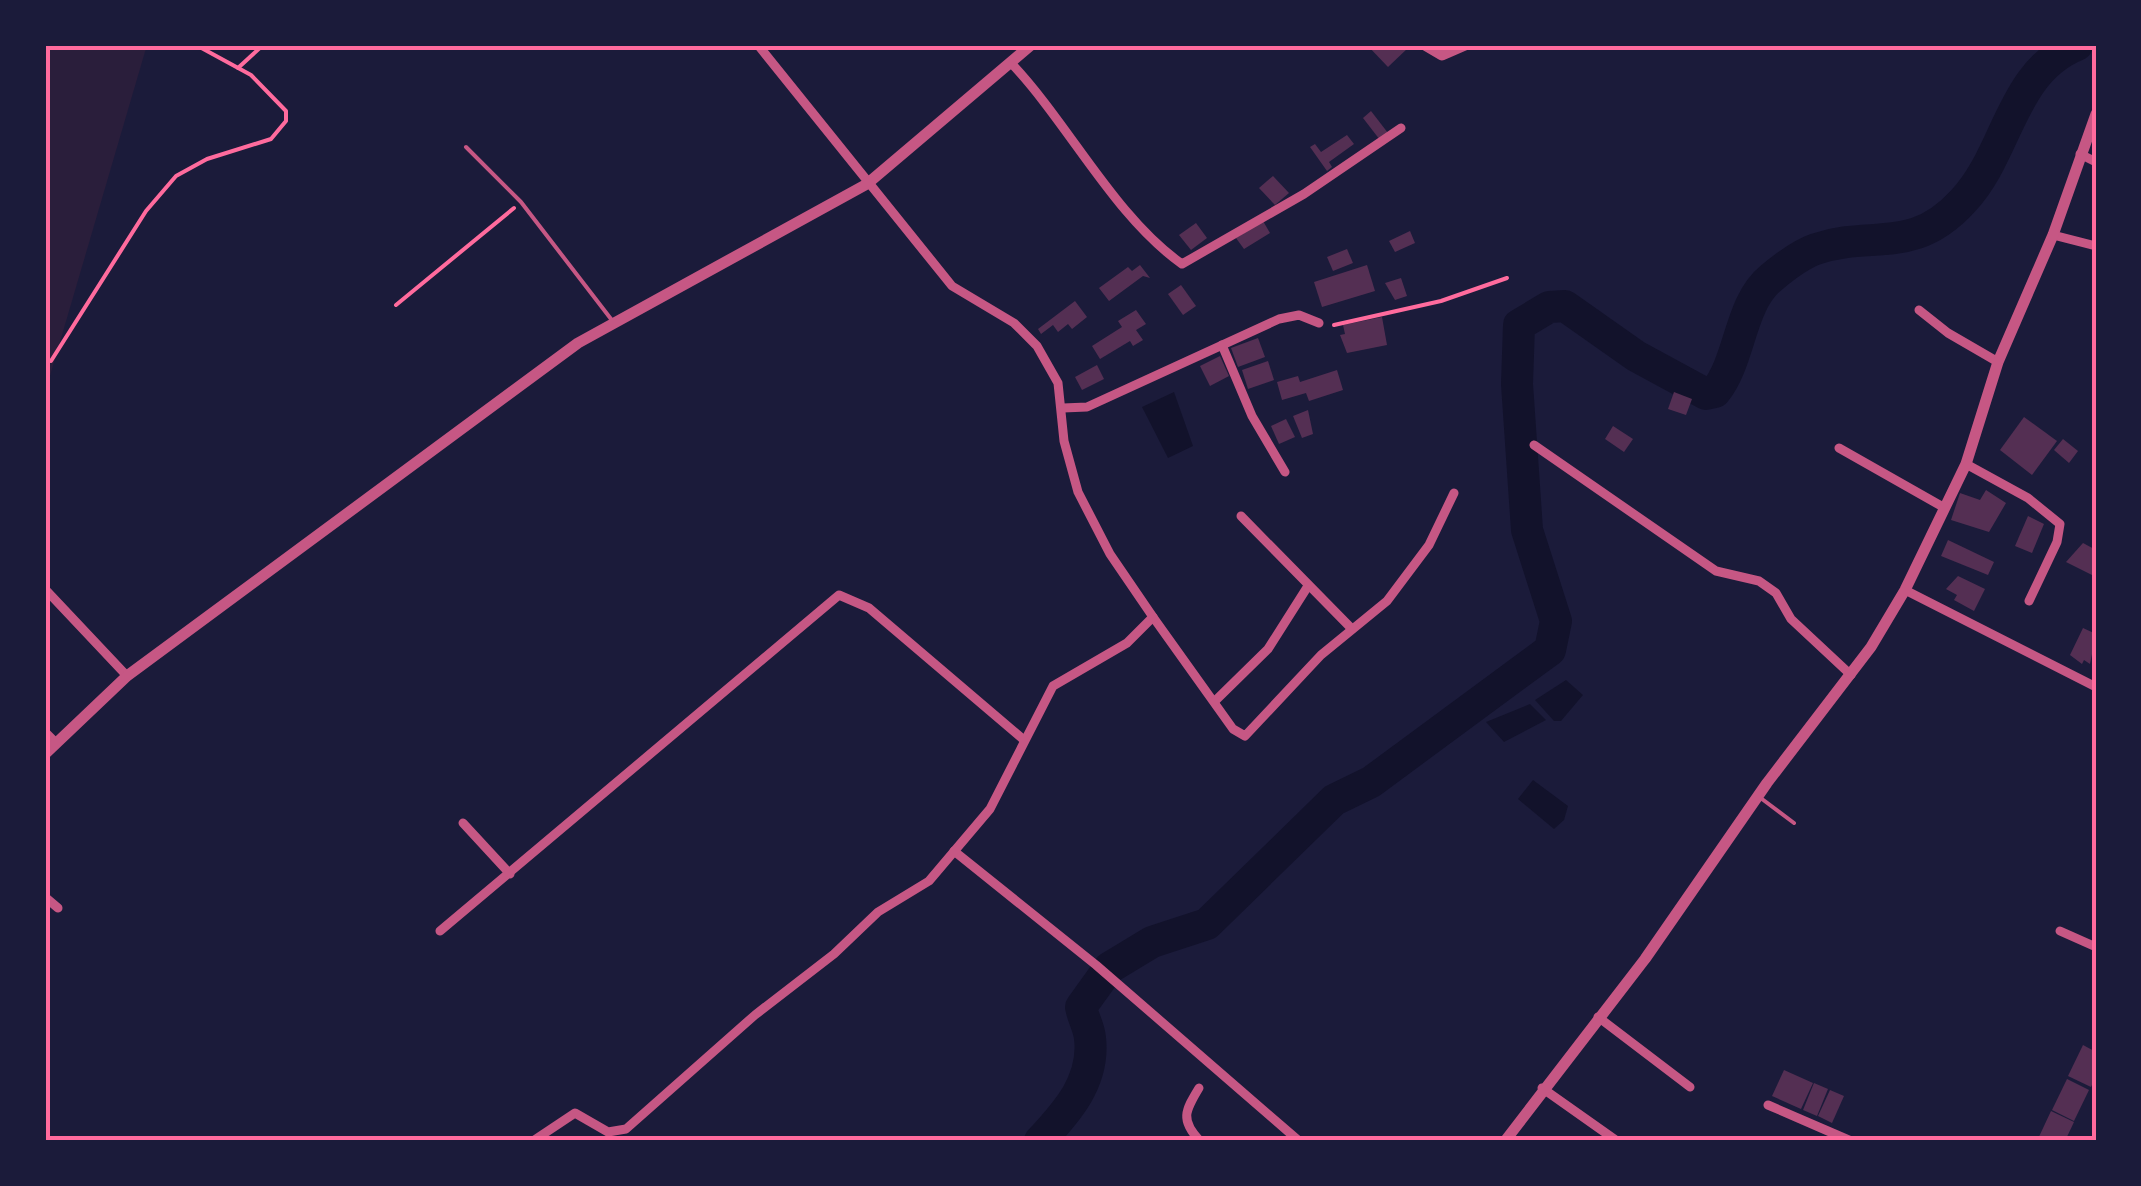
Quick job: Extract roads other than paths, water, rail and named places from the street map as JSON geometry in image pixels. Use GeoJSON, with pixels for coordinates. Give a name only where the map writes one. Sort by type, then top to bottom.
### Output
{"type":"FeatureCollection","features":[{"type":"Feature","properties":{"kind":"street"},"geometry":{"type":"LineString","coordinates":[[758,45],[952,286],[1026,333],[1049,366],[1063,408],[1064,441],[1078,492],[1110,554],[1233,728],[1245,736],[1305,670],[1395,591],[1429,545],[1454,492]]}},
{"type":"Feature","properties":{"kind":"street"},"geometry":{"type":"LineString","coordinates":[[45,754],[50,737],[127,676],[578,343],[867,184],[1031,45]]}},
{"type":"Feature","properties":{"kind":"street"},"geometry":{"type":"LineString","coordinates":[[1425,45],[1442,56],[1465,45]]}},
{"type":"Feature","properties":{"kind":"street"},"geometry":{"type":"LineString","coordinates":[[1010,62],[1040,94],[1106,183],[1182,264],[1304,194],[1401,128]]}},
{"type":"Feature","properties":{"kind":"street"},"geometry":{"type":"LineString","coordinates":[[1505,1141],[1645,959],[1758,797],[1851,675],[1906,590],[1966,464],[1998,362],[2053,234],[2096,114]]}},
{"type":"Feature","properties":{"kind":"street"},"geometry":{"type":"LineString","coordinates":[[2080,154],[2096,162]]}},
{"type":"Feature","properties":{"kind":"street"},"geometry":{"type":"LineString","coordinates":[[2053,234],[2096,246]]}},
{"type":"Feature","properties":{"kind":"street"},"geometry":{"type":"LineString","coordinates":[[1919,310],[1948,333],[1998,362]]}},
{"type":"Feature","properties":{"kind":"street"},"geometry":{"type":"LineString","coordinates":[[1063,408],[1087,407],[1280,319],[1299,315],[1320,324]]}},
{"type":"Feature","properties":{"kind":"street"},"geometry":{"type":"LineString","coordinates":[[1222,345],[1252,416],[1285,472]]}},
{"type":"Feature","properties":{"kind":"street"},"geometry":{"type":"LineString","coordinates":[[1534,445],[1716,571],[1759,581],[1776,593],[1791,619],[1851,675]]}},
{"type":"Feature","properties":{"kind":"street"},"geometry":{"type":"LineString","coordinates":[[1840,448],[1943,508]]}},
{"type":"Feature","properties":{"kind":"street"},"geometry":{"type":"LineString","coordinates":[[1966,464],[2028,498],[2060,524],[2057,542],[2029,600]]}},
{"type":"Feature","properties":{"kind":"street"},"geometry":{"type":"LineString","coordinates":[[1241,516],[1352,629]]}},
{"type":"Feature","properties":{"kind":"street"},"geometry":{"type":"LineString","coordinates":[[1215,702],[1268,649],[1308,586]]}},
{"type":"Feature","properties":{"kind":"street"},"geometry":{"type":"LineString","coordinates":[[45,589],[127,676]]}},
{"type":"Feature","properties":{"kind":"street"},"geometry":{"type":"LineString","coordinates":[[1906,590],[2096,686]]}},
{"type":"Feature","properties":{"kind":"street"},"geometry":{"type":"LineString","coordinates":[[440,930],[839,595],[869,608],[1024,740]]}},
{"type":"Feature","properties":{"kind":"street"},"geometry":{"type":"LineString","coordinates":[[532,1141],[575,1113],[608,1132],[626,1129],[754,1014],[834,954],[878,912],[930,881],[990,809],[1058,680],[1127,643],[1153,617]]}},
{"type":"Feature","properties":{"kind":"street"},"geometry":{"type":"LineString","coordinates":[[463,823],[510,874]]}},
{"type":"Feature","properties":{"kind":"street"},"geometry":{"type":"LineString","coordinates":[[954,851],[1096,965],[1299,1141]]}},
{"type":"Feature","properties":{"kind":"street"},"geometry":{"type":"LineString","coordinates":[[45,897],[58,908]]}},
{"type":"Feature","properties":{"kind":"street"},"geometry":{"type":"LineString","coordinates":[[2060,931],[2096,948]]}},
{"type":"Feature","properties":{"kind":"street"},"geometry":{"type":"LineString","coordinates":[[1598,1017],[1690,1087]]}},
{"type":"Feature","properties":{"kind":"street"},"geometry":{"type":"LineString","coordinates":[[1199,1088],[1184,1112],[1186,1126],[1200,1141]]}},
{"type":"Feature","properties":{"kind":"street"},"geometry":{"type":"LineString","coordinates":[[1542,1088],[1617,1141]]}},
{"type":"Feature","properties":{"kind":"street"},"geometry":{"type":"LineString","coordinates":[[1768,1105],[1851,1141]]}},
{"type":"Feature","properties":{"kind":"lane"},"geometry":{"type":"LineString","coordinates":[[466,147],[521,202],[614,322]]}},
{"type":"Feature","properties":{"kind":"lane"},"geometry":{"type":"LineString","coordinates":[[1758,797],[1794,823]]}},
{"type":"Feature","properties":{"kind":"waterway"},"geometry":{"type":"LineString","coordinates":[[1040,1141],[1069,1107],[1083,1082],[1090,1038],[1081,1007],[1109,968],[1152,942],[1207,924],[1334,800],[1371,782],[1550,650],[1556,621],[1527,530],[1517,384],[1519,325],[1549,307],[1565,306],[1636,356],[1706,394],[1715,392],[1724,379],[1752,302],[1771,278],[1816,249],[1909,235],[1945,218],[1978,182],[2037,74],[2077,45]]}}]}
